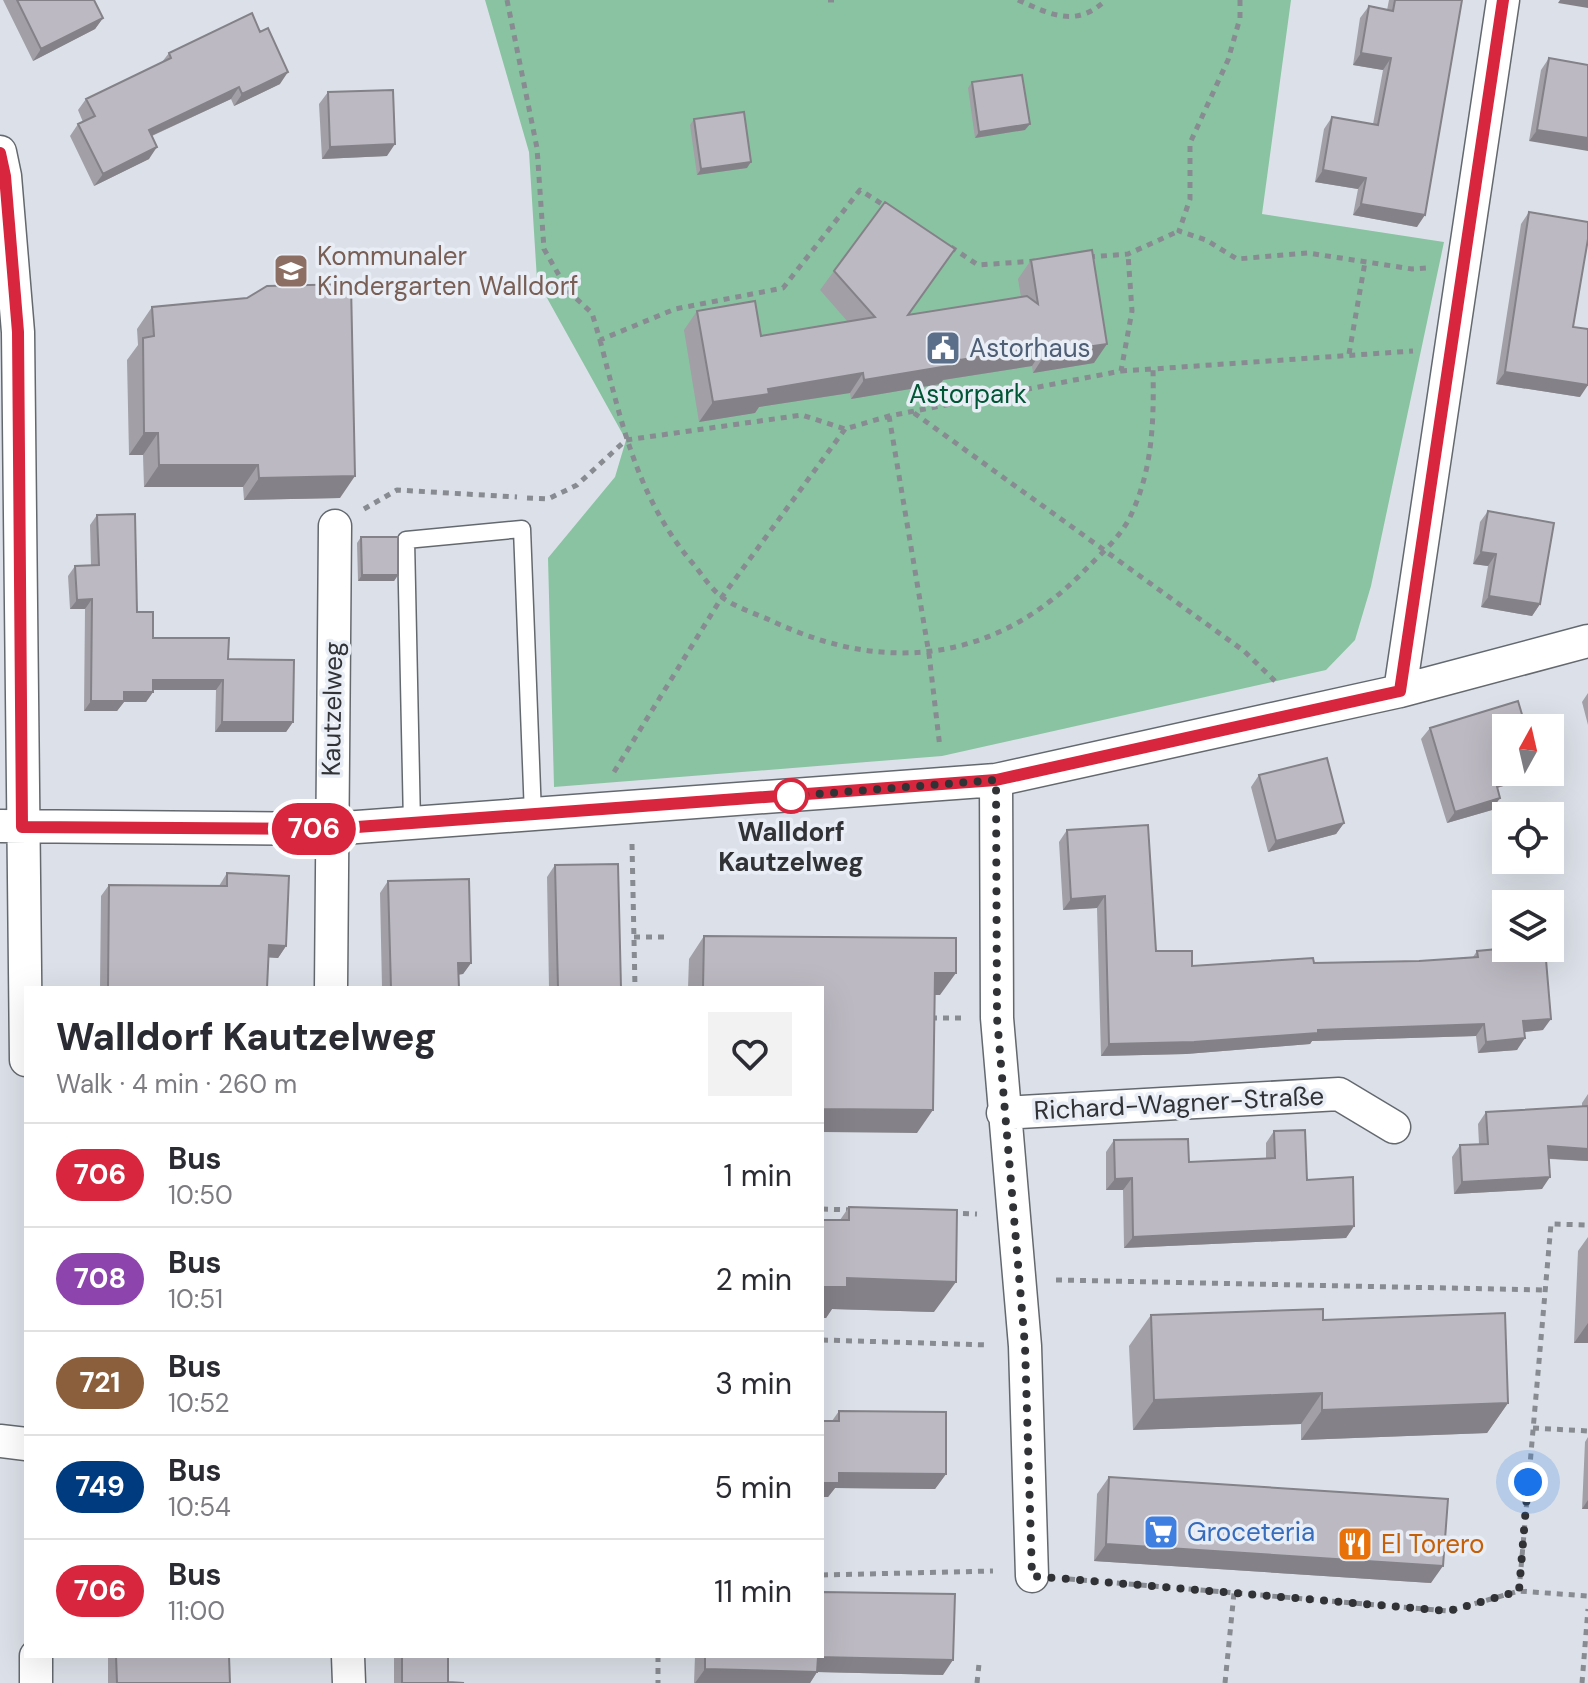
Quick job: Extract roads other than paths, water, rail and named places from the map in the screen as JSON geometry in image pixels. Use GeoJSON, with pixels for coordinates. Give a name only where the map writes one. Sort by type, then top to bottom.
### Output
{"type":"FeatureCollection","features":[{"type":"Feature","properties":{"kind":"street"},"geometry":{"type":"LineString","coordinates":[[1400,691],[1503,0]]}},
{"type":"Feature","properties":{"kind":"street"},"geometry":{"type":"LineString","coordinates":[[0,152],[5,176],[18,332],[11,826],[24,1029]]}},
{"type":"Feature","properties":{"kind":"street","name":"Kautzelweg"},"geometry":{"type":"LineString","coordinates":[[331,986],[335,526]]}},
{"type":"Feature","properties":{"kind":"street"},"geometry":{"type":"LineString","coordinates":[[11,826],[330,829],[996,780],[1400,691],[1588,641]]}},
{"type":"Feature","properties":{"kind":"street"},"geometry":{"type":"LineString","coordinates":[[996,780],[997,1018],[1025,1346],[1032,1576]]}},
{"type":"Feature","properties":{"kind":"street","name":"Richard-Wagner-Straße"},"geometry":{"type":"LineString","coordinates":[[1003,1113],[1339,1094],[1394,1127]]}},
{"type":"Feature","properties":{"kind":"street"},"geometry":{"type":"LineString","coordinates":[[0,1441],[24,1444]]}},
{"type":"Feature","properties":{"kind":"street"},"geometry":{"type":"LineString","coordinates":[[36,1658],[36,1683]]}},
{"type":"Feature","properties":{"kind":"street"},"geometry":{"type":"LineString","coordinates":[[348,1658],[349,1683]]}},
{"type":"Feature","properties":{"kind":"lane"},"geometry":{"type":"LineString","coordinates":[[412,824],[406,540],[522,529],[533,815]]}},
{"type":"Feature","properties":{"kind":"place","name":"Kommunaler Kindergarten Walldorf"},"geometry":{"type":"Point","coordinates":[291,271]}},
{"type":"Feature","properties":{"kind":"place","name":"Astorhaus"},"geometry":{"type":"Point","coordinates":[943,348]}},
{"type":"Feature","properties":{"kind":"place","name":"Walldorf Kautzelweg"},"geometry":{"type":"Point","coordinates":[791,796]}},
{"type":"Feature","properties":{"kind":"place","name":"Groceteria"},"geometry":{"type":"Point","coordinates":[1161,1532]}},
{"type":"Feature","properties":{"kind":"place","name":"El Torero"},"geometry":{"type":"Point","coordinates":[1355,1544]}},
{"type":"Feature","properties":{"kind":"park label","name":"Astorpark"},"geometry":{"type":"Point","coordinates":[968,394]}}]}
